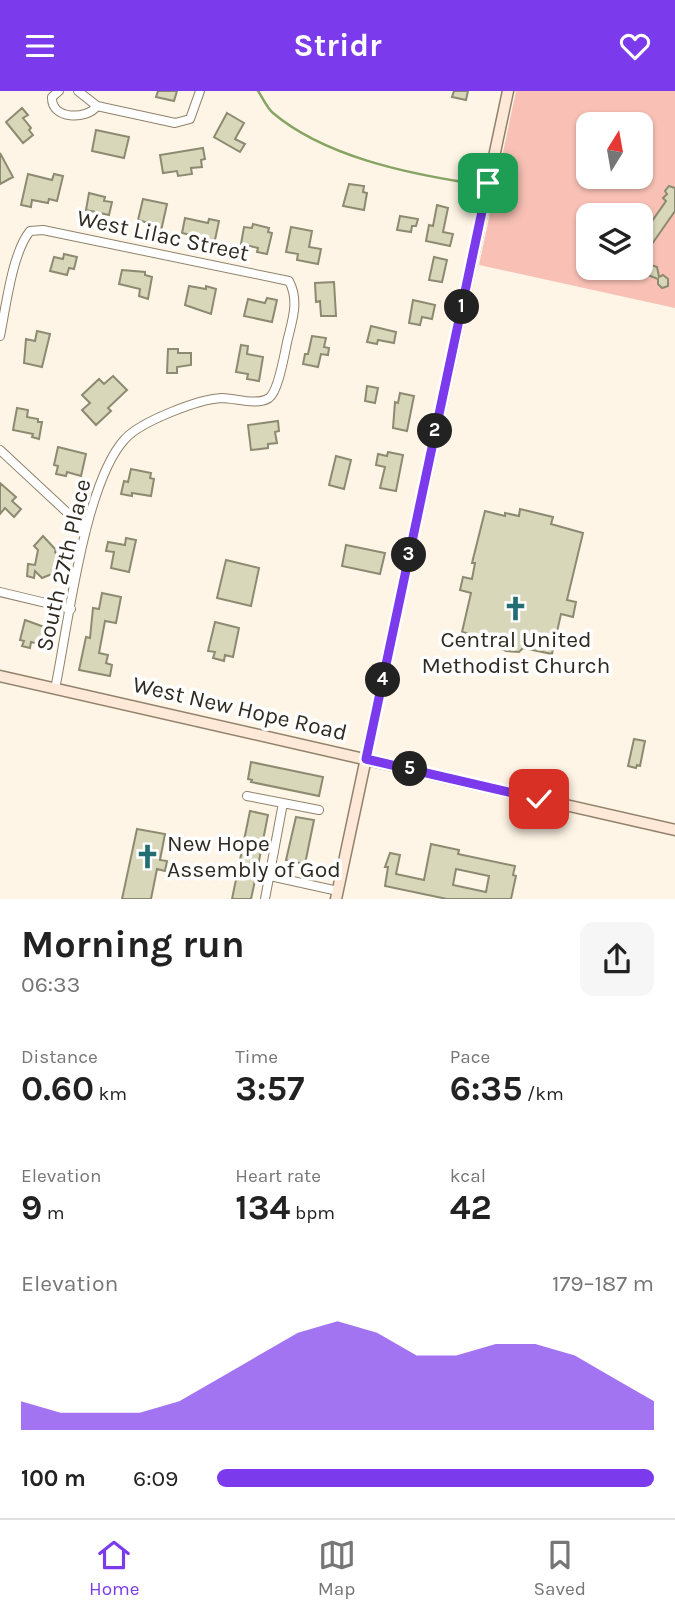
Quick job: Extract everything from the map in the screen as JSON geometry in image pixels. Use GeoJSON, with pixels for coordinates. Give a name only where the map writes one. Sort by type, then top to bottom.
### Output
{"type":"FeatureCollection","features":[{"type":"Feature","properties":{"kind":"street"},"geometry":{"type":"LineString","coordinates":[[59,91],[52,97],[52,103],[54,109],[61,113],[80,115],[90,113],[97,106]]}},
{"type":"Feature","properties":{"kind":"street"},"geometry":{"type":"LineString","coordinates":[[78,91],[97,106],[175,123],[190,119],[200,91]]}},
{"type":"Feature","properties":{"kind":"street"},"geometry":{"type":"LineString","coordinates":[[270,876],[337,895],[508,91]]}},
{"type":"Feature","properties":{"kind":"street","name":"West Lilac Street"},"geometry":{"type":"LineString","coordinates":[[0,336],[18,256],[23,239],[30,231],[43,230],[289,282]]}},
{"type":"Feature","properties":{"kind":"street","name":"South 27th Place"},"geometry":{"type":"LineString","coordinates":[[55,689],[86,530],[106,467],[125,438],[160,417],[191,404],[219,398],[260,401],[270,398],[275,389],[295,303],[296,293],[289,282]]}},
{"type":"Feature","properties":{"kind":"street"},"geometry":{"type":"LineString","coordinates":[[0,450],[86,530]]}},
{"type":"Feature","properties":{"kind":"street"},"geometry":{"type":"LineString","coordinates":[[0,592],[71,608]]}},
{"type":"Feature","properties":{"kind":"street","name":"West New Hope Road"},"geometry":{"type":"LineString","coordinates":[[0,676],[675,830]]}},
{"type":"Feature","properties":{"kind":"street"},"geometry":{"type":"LineString","coordinates":[[247,796],[320,810]]}},
{"type":"Feature","properties":{"kind":"street"},"geometry":{"type":"LineString","coordinates":[[265,898],[283,803]]}},
{"type":"Feature","properties":{"kind":"shaded area"},"geometry":{"type":"Polygon","coordinates":[[[516,91],[675,91],[675,308],[479,265],[516,91]]]}},
{"type":"Feature","properties":{"kind":"building"},"geometry":{"type":"Polygon","coordinates":[[[158,91],[177,91],[174,101],[156,97],[158,91]]]}},
{"type":"Feature","properties":{"kind":"building"},"geometry":{"type":"Polygon","coordinates":[[[454,91],[468,91],[466,100],[452,97],[454,91]]]}},
{"type":"Feature","properties":{"kind":"building"},"geometry":{"type":"Polygon","coordinates":[[[22,108],[28,115],[23,118],[33,135],[23,143],[6,122],[22,108]]]}},
{"type":"Feature","properties":{"kind":"building"},"geometry":{"type":"Polygon","coordinates":[[[227,113],[244,123],[235,139],[245,144],[240,152],[214,137],[227,113]]]}},
{"type":"Feature","properties":{"kind":"building"},"geometry":{"type":"Polygon","coordinates":[[[96,130],[129,137],[124,158],[92,151],[96,130]]]}},
{"type":"Feature","properties":{"kind":"building"},"geometry":{"type":"Polygon","coordinates":[[[203,148],[205,159],[201,160],[202,167],[191,168],[192,174],[178,176],[177,171],[163,173],[160,155],[203,148]]]}},
{"type":"Feature","properties":{"kind":"building"},"geometry":{"type":"Polygon","coordinates":[[[0,153],[13,177],[0,184],[0,153]]]}},
{"type":"Feature","properties":{"kind":"building"},"geometry":{"type":"Polygon","coordinates":[[[28,174],[52,180],[54,174],[63,176],[57,201],[49,199],[48,203],[32,200],[31,207],[21,205],[28,174]]]}},
{"type":"Feature","properties":{"kind":"building"},"geometry":{"type":"Polygon","coordinates":[[[349,184],[364,186],[363,192],[367,193],[364,210],[343,206],[349,184]]]}},
{"type":"Feature","properties":{"kind":"building"},"geometry":{"type":"Polygon","coordinates":[[[669,186],[675,188],[675,211],[653,243],[653,220],[666,201],[663,198],[667,194],[665,191],[669,186]]]}},
{"type":"Feature","properties":{"kind":"building"},"geometry":{"type":"Polygon","coordinates":[[[89,193],[105,197],[104,201],[112,202],[109,215],[86,210],[89,193]]]}},
{"type":"Feature","properties":{"kind":"building"},"geometry":{"type":"Polygon","coordinates":[[[143,199],[167,204],[161,231],[151,229],[152,224],[138,220],[143,199]]]}},
{"type":"Feature","properties":{"kind":"building"},"geometry":{"type":"Polygon","coordinates":[[[437,205],[448,208],[443,232],[453,234],[450,246],[426,241],[429,225],[433,226],[437,205]]]}},
{"type":"Feature","properties":{"kind":"building"},"geometry":{"type":"Polygon","coordinates":[[[400,216],[418,219],[411,232],[397,230],[400,216]]]}},
{"type":"Feature","properties":{"kind":"building"},"geometry":{"type":"Polygon","coordinates":[[[185,218],[208,223],[209,219],[219,221],[215,240],[182,233],[185,218]]]}},
{"type":"Feature","properties":{"kind":"building"},"geometry":{"type":"Polygon","coordinates":[[[253,224],[269,228],[268,232],[272,233],[267,254],[257,252],[258,248],[241,244],[244,227],[252,228],[253,224]]]}},
{"type":"Feature","properties":{"kind":"building"},"geometry":{"type":"Polygon","coordinates":[[[291,227],[312,231],[309,247],[321,249],[318,264],[297,260],[298,254],[286,252],[291,227]]]}},
{"type":"Feature","properties":{"kind":"building"},"geometry":{"type":"Polygon","coordinates":[[[64,254],[77,257],[74,269],[69,268],[67,275],[50,271],[54,257],[63,259],[64,254]]]}},
{"type":"Feature","properties":{"kind":"building"},"geometry":{"type":"Polygon","coordinates":[[[434,257],[447,260],[442,282],[429,280],[434,257]]]}},
{"type":"Feature","properties":{"kind":"building"},"geometry":{"type":"Polygon","coordinates":[[[653,266],[657,267],[659,277],[663,275],[668,279],[668,286],[662,288],[658,279],[653,277],[653,266]]]}},
{"type":"Feature","properties":{"kind":"building"},"geometry":{"type":"Polygon","coordinates":[[[122,270],[145,272],[145,275],[152,277],[148,299],[139,296],[140,289],[119,284],[122,270]]]}},
{"type":"Feature","properties":{"kind":"building"},"geometry":{"type":"Polygon","coordinates":[[[334,282],[336,316],[321,316],[320,301],[316,302],[315,283],[334,282]]]}},
{"type":"Feature","properties":{"kind":"building"},"geometry":{"type":"Polygon","coordinates":[[[189,286],[216,289],[211,314],[185,305],[189,286]]]}},
{"type":"Feature","properties":{"kind":"building"},"geometry":{"type":"Polygon","coordinates":[[[267,298],[277,300],[272,322],[244,316],[248,299],[265,303],[267,298]]]}},
{"type":"Feature","properties":{"kind":"building"},"geometry":{"type":"Polygon","coordinates":[[[413,300],[435,305],[432,319],[422,317],[420,325],[409,323],[413,300]]]}},
{"type":"Feature","properties":{"kind":"building"},"geometry":{"type":"Polygon","coordinates":[[[371,326],[396,332],[394,343],[378,340],[377,344],[367,342],[371,326]]]}},
{"type":"Feature","properties":{"kind":"building"},"geometry":{"type":"Polygon","coordinates":[[[37,331],[50,334],[42,367],[24,363],[26,339],[35,341],[37,331]]]}},
{"type":"Feature","properties":{"kind":"building"},"geometry":{"type":"Polygon","coordinates":[[[312,336],[326,338],[324,347],[329,348],[328,355],[321,354],[318,367],[303,364],[312,336]]]}},
{"type":"Feature","properties":{"kind":"building"},"geometry":{"type":"Polygon","coordinates":[[[241,345],[248,346],[247,354],[263,357],[259,381],[247,379],[248,374],[236,372],[241,345]]]}},
{"type":"Feature","properties":{"kind":"building"},"geometry":{"type":"Polygon","coordinates":[[[168,349],[178,349],[178,353],[191,353],[191,365],[177,367],[177,373],[167,373],[168,349]]]}},
{"type":"Feature","properties":{"kind":"building"},"geometry":{"type":"Polygon","coordinates":[[[113,376],[127,390],[108,408],[111,411],[96,425],[82,410],[90,403],[82,395],[99,379],[104,384],[113,376]]]}},
{"type":"Feature","properties":{"kind":"building"},"geometry":{"type":"Polygon","coordinates":[[[367,386],[378,388],[375,403],[365,401],[367,386]]]}},
{"type":"Feature","properties":{"kind":"building"},"geometry":{"type":"Polygon","coordinates":[[[400,393],[414,396],[407,431],[393,428],[395,402],[398,403],[400,393]]]}},
{"type":"Feature","properties":{"kind":"building"},"geometry":{"type":"Polygon","coordinates":[[[17,408],[28,410],[27,417],[42,422],[39,439],[32,437],[33,434],[13,430],[17,408]]]}},
{"type":"Feature","properties":{"kind":"building"},"geometry":{"type":"Polygon","coordinates":[[[278,421],[279,431],[275,432],[277,443],[268,444],[268,448],[251,450],[248,425],[278,421]]]}},
{"type":"Feature","properties":{"kind":"building"},"geometry":{"type":"Polygon","coordinates":[[[58,447],[86,454],[81,476],[67,472],[66,476],[56,474],[58,466],[54,465],[58,447]]]}},
{"type":"Feature","properties":{"kind":"building"},"geometry":{"type":"Polygon","coordinates":[[[388,452],[403,455],[396,491],[380,488],[385,467],[376,465],[378,454],[387,456],[388,452]]]}},
{"type":"Feature","properties":{"kind":"building"},"geometry":{"type":"Polygon","coordinates":[[[336,456],[351,460],[344,489],[329,485],[336,456]]]}},
{"type":"Feature","properties":{"kind":"building"},"geometry":{"type":"Polygon","coordinates":[[[131,469],[151,473],[150,478],[154,479],[151,496],[121,494],[131,469]]]}},
{"type":"Feature","properties":{"kind":"building"},"geometry":{"type":"Polygon","coordinates":[[[0,483],[16,497],[12,501],[21,509],[14,517],[5,508],[0,514],[0,483]]]}},
{"type":"Feature","properties":{"kind":"building"},"geometry":{"type":"Polygon","coordinates":[[[520,509],[553,517],[551,524],[583,533],[567,600],[576,602],[573,617],[561,614],[552,654],[523,648],[519,652],[506,651],[489,643],[490,639],[462,632],[471,593],[460,590],[463,577],[472,579],[475,563],[472,563],[485,511],[519,516],[520,509]]]}},
{"type":"Feature","properties":{"kind":"building"},"geometry":{"type":"Polygon","coordinates":[[[43,536],[60,557],[57,572],[42,578],[35,571],[34,578],[27,576],[28,564],[35,565],[38,550],[34,546],[43,536]]]}},
{"type":"Feature","properties":{"kind":"building"},"geometry":{"type":"Polygon","coordinates":[[[126,538],[136,540],[129,572],[111,568],[114,552],[106,551],[108,542],[125,545],[126,538]]]}},
{"type":"Feature","properties":{"kind":"building"},"geometry":{"type":"Polygon","coordinates":[[[346,545],[385,553],[380,574],[342,566],[346,545]]]}},
{"type":"Feature","properties":{"kind":"building"},"geometry":{"type":"Polygon","coordinates":[[[226,560],[259,568],[251,606],[217,598],[226,560]]]}},
{"type":"Feature","properties":{"kind":"building"},"geometry":{"type":"Polygon","coordinates":[[[102,593],[121,597],[116,623],[105,621],[99,653],[108,655],[106,663],[112,665],[110,676],[79,670],[86,637],[90,638],[93,608],[99,609],[102,593]]]}},
{"type":"Feature","properties":{"kind":"building"},"geometry":{"type":"Polygon","coordinates":[[[25,620],[47,628],[43,645],[31,642],[30,648],[22,646],[24,641],[20,640],[25,620]]]}},
{"type":"Feature","properties":{"kind":"building"},"geometry":{"type":"Polygon","coordinates":[[[215,622],[239,628],[233,657],[225,655],[224,661],[213,658],[215,652],[208,651],[215,622]]]}},
{"type":"Feature","properties":{"kind":"building"},"geometry":{"type":"Polygon","coordinates":[[[634,739],[645,741],[640,766],[637,765],[636,768],[628,766],[634,739]]]}},
{"type":"Feature","properties":{"kind":"building"},"geometry":{"type":"Polygon","coordinates":[[[251,762],[323,777],[319,796],[251,782],[252,780],[248,779],[251,762]]]}},
{"type":"Feature","properties":{"kind":"building"},"geometry":{"type":"Polygon","coordinates":[[[250,811],[268,815],[256,876],[251,899],[232,899],[250,811]]]}},
{"type":"Feature","properties":{"kind":"building"},"geometry":{"type":"Polygon","coordinates":[[[296,817],[314,820],[305,864],[286,860],[296,817]]]}},
{"type":"Feature","properties":{"kind":"building"},"geometry":{"type":"Polygon","coordinates":[[[137,829],[165,834],[160,860],[167,861],[165,871],[157,869],[151,899],[122,899],[137,829]]]}},
{"type":"Feature","properties":{"kind":"building"},"geometry":{"type":"Polygon","coordinates":[[[431,844],[459,850],[458,854],[515,866],[513,875],[516,876],[511,899],[447,899],[385,886],[388,867],[385,867],[390,853],[400,855],[396,874],[424,880],[431,844]],[[456,869],[453,885],[486,892],[489,876],[456,869]]]}},
{"type":"Feature","properties":{"kind":"waterway"},"geometry":{"type":"LineString","coordinates":[[258,91],[273,113],[316,141],[392,168],[469,183]]}},
{"type":"Feature","properties":{"kind":"place","name":"Central United Methodist Church"},"geometry":{"type":"Point","coordinates":[516,609]}},
{"type":"Feature","properties":{"kind":"place","name":"New Hope Assembly of God"},"geometry":{"type":"Point","coordinates":[147,856]}},
{"type":"Feature","properties":{"kind":"route"},"geometry":{"type":"LineString","coordinates":[[488,183],[366,759],[539,799]]}}]}
